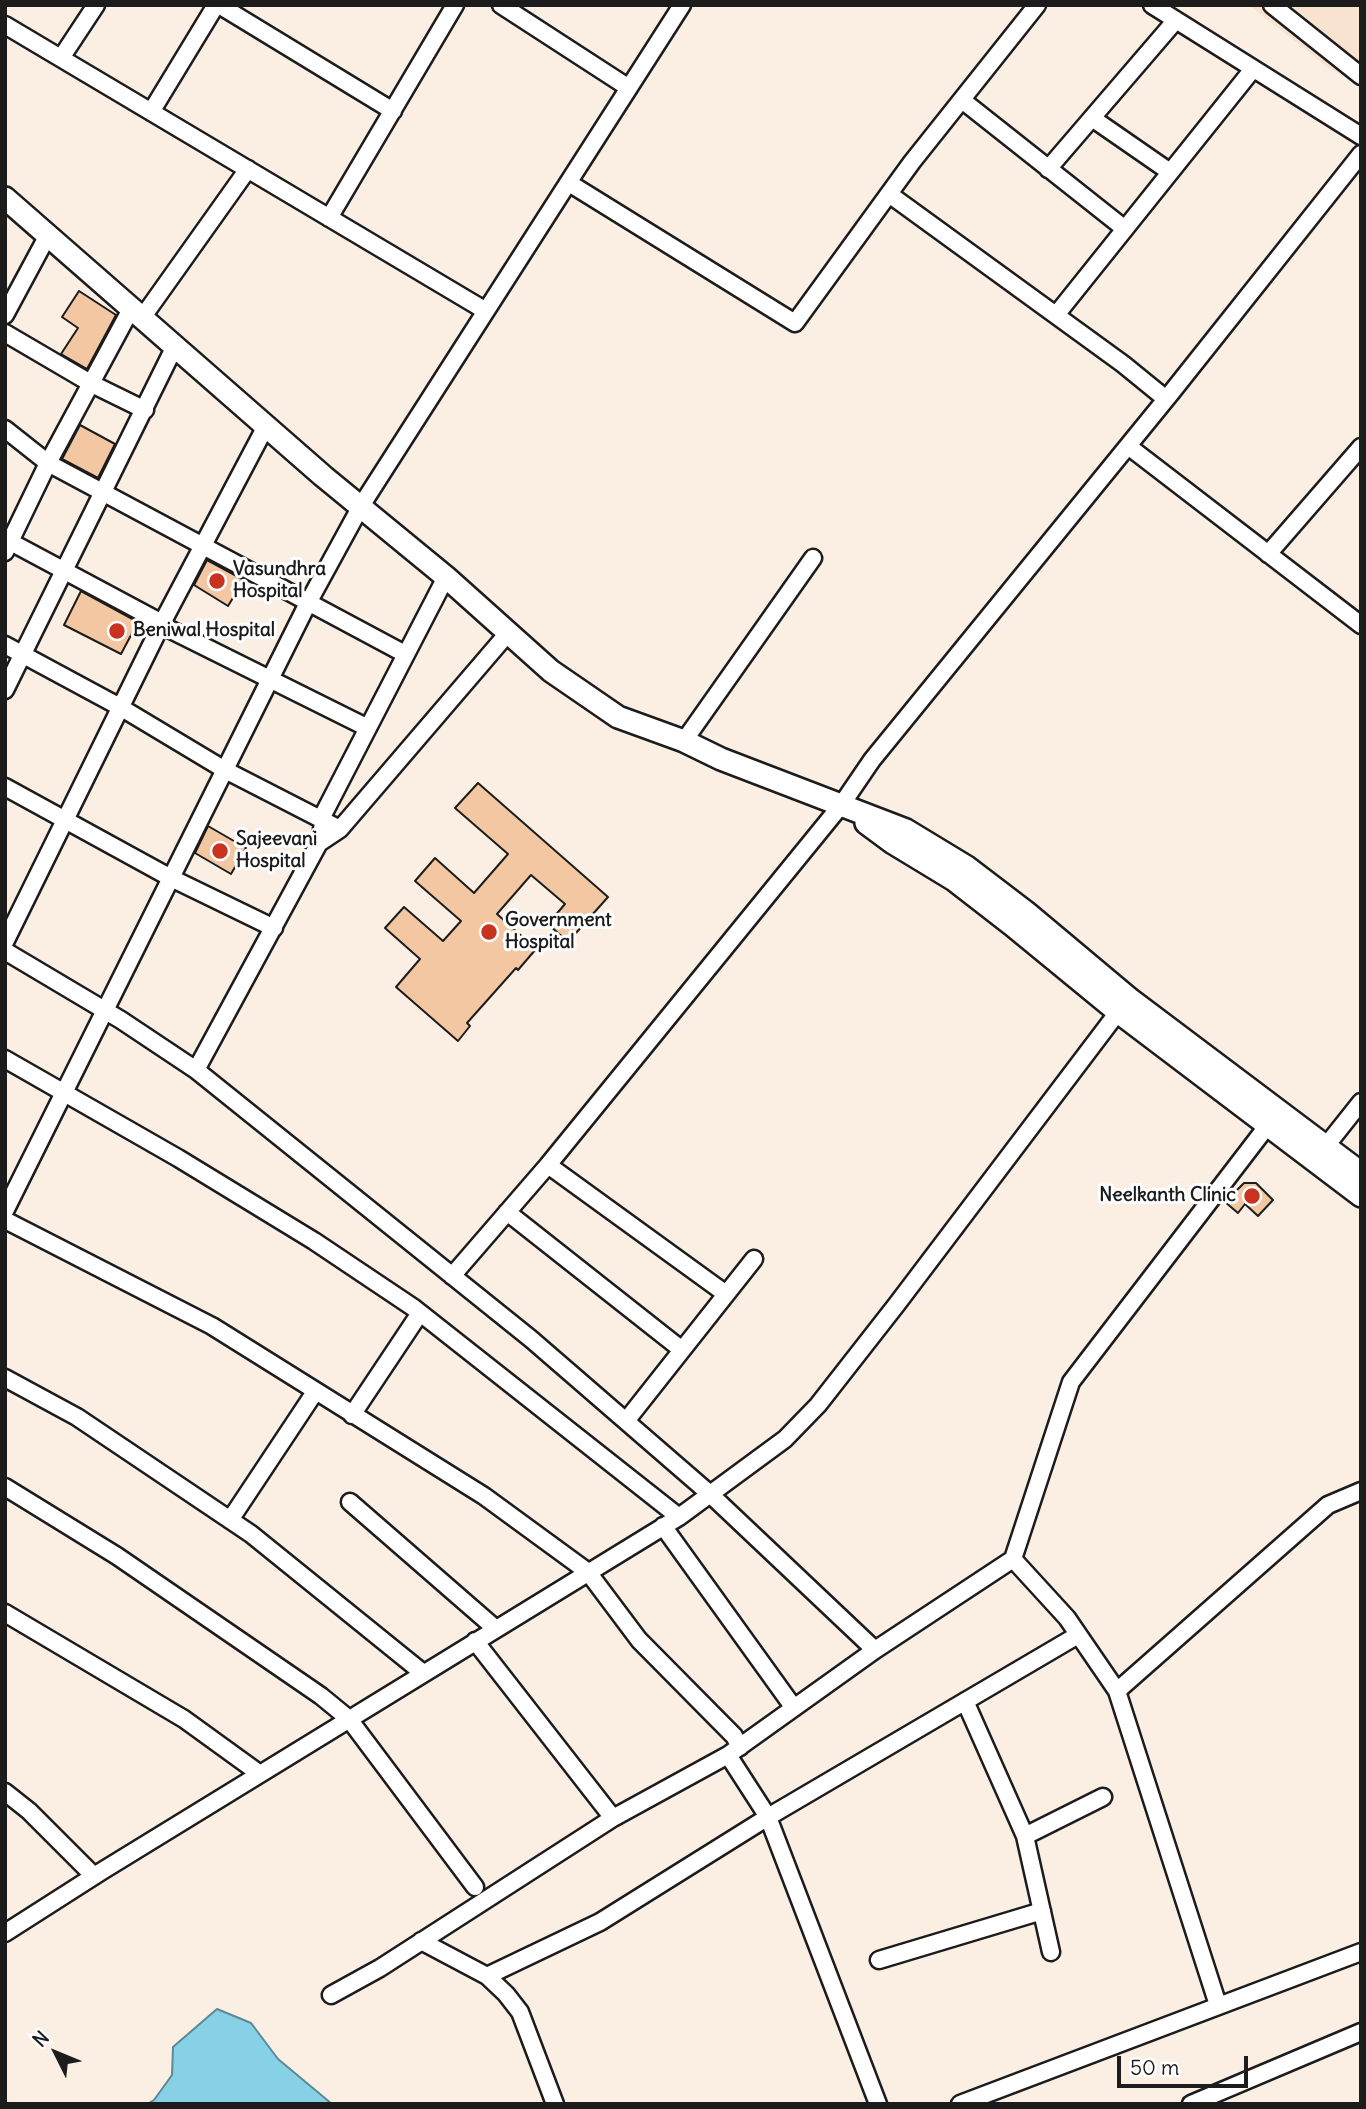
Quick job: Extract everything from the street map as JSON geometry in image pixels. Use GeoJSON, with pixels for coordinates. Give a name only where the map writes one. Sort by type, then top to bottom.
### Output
{"type":"FeatureCollection","features":[{"type":"Feature","properties":{"kind":"street"},"geometry":{"type":"LineString","coordinates":[[61,58],[96,5]]}},
{"type":"Feature","properties":{"kind":"street"},"geometry":{"type":"LineString","coordinates":[[151,112],[218,5],[393,111]]}},
{"type":"Feature","properties":{"kind":"street"},"geometry":{"type":"LineString","coordinates":[[329,218],[455,5]]}},
{"type":"Feature","properties":{"kind":"street"},"geometry":{"type":"LineString","coordinates":[[501,5],[629,88]]}},
{"type":"Feature","properties":{"kind":"street"},"geometry":{"type":"LineString","coordinates":[[5,1211],[308,603],[361,506],[682,5]]}},
{"type":"Feature","properties":{"kind":"street"},"geometry":{"type":"LineString","coordinates":[[569,183],[796,323],[889,194],[1037,5]]}},
{"type":"Feature","properties":{"kind":"street"},"geometry":{"type":"LineString","coordinates":[[1152,5],[1361,136]]}},
{"type":"Feature","properties":{"kind":"street"},"geometry":{"type":"LineString","coordinates":[[1272,5],[1361,75]]}},
{"type":"Feature","properties":{"kind":"street"},"geometry":{"type":"LineString","coordinates":[[1048,169],[1176,20]]}},
{"type":"Feature","properties":{"kind":"street"},"geometry":{"type":"LineString","coordinates":[[5,25],[486,311]]}},
{"type":"Feature","properties":{"kind":"street"},"geometry":{"type":"LineString","coordinates":[[1056,315],[1254,69]]}},
{"type":"Feature","properties":{"kind":"street"},"geometry":{"type":"LineString","coordinates":[[962,100],[1125,229]]}},
{"type":"Feature","properties":{"kind":"street"},"geometry":{"type":"LineString","coordinates":[[1092,118],[1170,172]]}},
{"type":"Feature","properties":{"kind":"street"},"geometry":{"type":"LineString","coordinates":[[452,1276],[548,1165],[842,804],[872,760],[1360,157]]}},
{"type":"Feature","properties":{"kind":"street"},"geometry":{"type":"LineString","coordinates":[[248,169],[137,313],[92,384],[7,544],[64,570],[162,624],[368,729]]}},
{"type":"Feature","properties":{"kind":"street"},"geometry":{"type":"LineString","coordinates":[[889,194],[1123,364],[1166,399]]}},
{"type":"Feature","properties":{"kind":"street"},"geometry":{"type":"LineString","coordinates":[[5,198],[266,426],[446,577],[551,671],[618,717],[906,830],[967,867],[1026,912],[1131,1000],[1361,1173]]}},
{"type":"Feature","properties":{"kind":"street"},"geometry":{"type":"LineString","coordinates":[[5,315],[48,235]]}},
{"type":"Feature","properties":{"kind":"street"},"geometry":{"type":"LineString","coordinates":[[5,334],[92,384],[145,410]]}},
{"type":"Feature","properties":{"kind":"street"},"geometry":{"type":"LineString","coordinates":[[5,690],[175,346]]}},
{"type":"Feature","properties":{"kind":"street"},"geometry":{"type":"LineString","coordinates":[[5,942],[120,707],[266,426]]}},
{"type":"Feature","properties":{"kind":"street"},"geometry":{"type":"LineString","coordinates":[[5,429],[48,463],[405,654]]}},
{"type":"Feature","properties":{"kind":"street"},"geometry":{"type":"LineString","coordinates":[[1128,446],[1361,625]]}},
{"type":"Feature","properties":{"kind":"street"},"geometry":{"type":"LineString","coordinates":[[1268,554],[1361,447]]}},
{"type":"Feature","properties":{"kind":"street"},"geometry":{"type":"LineString","coordinates":[[684,741],[813,558]]}},
{"type":"Feature","properties":{"kind":"street"},"geometry":{"type":"LineString","coordinates":[[196,1070],[319,843],[324,813],[446,577]]}},
{"type":"Feature","properties":{"kind":"street"},"geometry":{"type":"LineString","coordinates":[[319,843],[340,829],[508,633]]}},
{"type":"Feature","properties":{"kind":"street"},"geometry":{"type":"LineString","coordinates":[[5,645],[120,707],[225,770],[340,829]]}},
{"type":"Feature","properties":{"kind":"street"},"geometry":{"type":"LineString","coordinates":[[5,787],[171,878],[274,928]]}},
{"type":"Feature","properties":{"kind":"street"},"geometry":{"type":"LineString","coordinates":[[842,804],[893,843],[954,880],[1013,925],[1118,1013],[1361,1196]]}},
{"type":"Feature","properties":{"kind":"street"},"geometry":{"type":"LineString","coordinates":[[5,951],[196,1070],[531,1339],[710,1494],[875,1650]]}},
{"type":"Feature","properties":{"kind":"street"},"geometry":{"type":"LineString","coordinates":[[5,1933],[679,1517],[785,1439],[818,1405],[1118,1013]]}},
{"type":"Feature","properties":{"kind":"street"},"geometry":{"type":"LineString","coordinates":[[5,1059],[178,1158],[314,1241],[420,1313],[679,1517]]}},
{"type":"Feature","properties":{"kind":"street"},"geometry":{"type":"LineString","coordinates":[[1326,1146],[1361,1102]]}},
{"type":"Feature","properties":{"kind":"street"},"geometry":{"type":"LineString","coordinates":[[331,1995],[380,1968],[612,1818],[734,1751],[875,1650],[1013,1559],[1071,1382],[1268,1125]]}},
{"type":"Feature","properties":{"kind":"street"},"geometry":{"type":"LineString","coordinates":[[548,1165],[726,1294]]}},
{"type":"Feature","properties":{"kind":"street"},"geometry":{"type":"LineString","coordinates":[[507,1212],[682,1350]]}},
{"type":"Feature","properties":{"kind":"street"},"geometry":{"type":"LineString","coordinates":[[5,1220],[212,1326],[484,1496],[588,1572],[639,1640],[734,1736],[734,1751],[768,1817],[878,2104]]}},
{"type":"Feature","properties":{"kind":"street"},"geometry":{"type":"LineString","coordinates":[[626,1421],[754,1259]]}},
{"type":"Feature","properties":{"kind":"street"},"geometry":{"type":"LineString","coordinates":[[352,1415],[420,1313]]}},
{"type":"Feature","properties":{"kind":"street"},"geometry":{"type":"LineString","coordinates":[[5,1378],[77,1417],[230,1520],[423,1673]]}},
{"type":"Feature","properties":{"kind":"street"},"geometry":{"type":"LineString","coordinates":[[230,1520],[315,1392]]}},
{"type":"Feature","properties":{"kind":"street"},"geometry":{"type":"LineString","coordinates":[[5,1486],[117,1556],[321,1696],[349,1719],[475,1887]]}},
{"type":"Feature","properties":{"kind":"street"},"geometry":{"type":"LineString","coordinates":[[1117,1691],[1328,1505],[1361,1491]]}},
{"type":"Feature","properties":{"kind":"street"},"geometry":{"type":"LineString","coordinates":[[350,1502],[496,1629]]}},
{"type":"Feature","properties":{"kind":"street"},"geometry":{"type":"LineString","coordinates":[[663,1527],[794,1708]]}},
{"type":"Feature","properties":{"kind":"street"},"geometry":{"type":"LineString","coordinates":[[1013,1559],[1067,1618],[1117,1691],[1219,2005]]}},
{"type":"Feature","properties":{"kind":"street"},"geometry":{"type":"LineString","coordinates":[[5,1613],[184,1719],[260,1774]]}},
{"type":"Feature","properties":{"kind":"street"},"geometry":{"type":"LineString","coordinates":[[487,1976],[600,1922],[768,1817],[1078,1635]]}},
{"type":"Feature","properties":{"kind":"street"},"geometry":{"type":"LineString","coordinates":[[475,1641],[612,1818]]}},
{"type":"Feature","properties":{"kind":"street"},"geometry":{"type":"LineString","coordinates":[[965,1701],[1025,1836],[1051,1952]]}},
{"type":"Feature","properties":{"kind":"street"},"geometry":{"type":"LineString","coordinates":[[5,1792],[29,1811],[94,1876]]}},
{"type":"Feature","properties":{"kind":"street"},"geometry":{"type":"LineString","coordinates":[[1025,1836],[1103,1797]]}},
{"type":"Feature","properties":{"kind":"street"},"geometry":{"type":"LineString","coordinates":[[879,1960],[1042,1911]]}},
{"type":"Feature","properties":{"kind":"street"},"geometry":{"type":"LineString","coordinates":[[421,1941],[487,1976],[506,1994],[520,2012],[555,2104]]}},
{"type":"Feature","properties":{"kind":"street"},"geometry":{"type":"LineString","coordinates":[[960,2104],[1361,1952]]}},
{"type":"Feature","properties":{"kind":"street"},"geometry":{"type":"LineString","coordinates":[[1191,2104],[1361,2032]]}},
{"type":"Feature","properties":{"kind":"shaded area"},"geometry":{"type":"Polygon","coordinates":[[[1249,5],[1361,5],[1361,84],[1330,69],[1249,5]]]}},
{"type":"Feature","properties":{"kind":"water"},"geometry":{"type":"Polygon","coordinates":[[[217,2009],[251,2023],[278,2059],[332,2104],[147,2104],[154,2100],[172,2075],[173,2047],[217,2009]]]}},
{"type":"Feature","properties":{"kind":"building"},"geometry":{"type":"Polygon","coordinates":[[[79,291],[116,315],[87,369],[61,354],[78,328],[62,317],[79,291]]]}},
{"type":"Feature","properties":{"kind":"building"},"geometry":{"type":"Polygon","coordinates":[[[80,425],[115,444],[98,478],[62,459],[80,425]]]}},
{"type":"Feature","properties":{"kind":"building"},"geometry":{"type":"Polygon","coordinates":[[[207,560],[244,580],[228,606],[194,585],[207,560]]]}},
{"type":"Feature","properties":{"kind":"building"},"geometry":{"type":"Polygon","coordinates":[[[81,591],[138,622],[121,654],[64,625],[81,591]]]}},
{"type":"Feature","properties":{"kind":"building"},"geometry":{"type":"Polygon","coordinates":[[[478,783],[608,897],[568,942],[548,924],[565,904],[531,875],[497,914],[536,949],[467,1023],[470,1026],[458,1041],[396,987],[420,959],[385,928],[404,907],[443,941],[461,921],[415,881],[435,858],[474,893],[508,854],[455,808],[478,783]]]}},
{"type":"Feature","properties":{"kind":"building"},"geometry":{"type":"Polygon","coordinates":[[[208,826],[246,848],[231,874],[195,853],[208,826]]]}},
{"type":"Feature","properties":{"kind":"building"},"geometry":{"type":"Polygon","coordinates":[[[1244,1183],[1256,1183],[1273,1200],[1258,1216],[1245,1204],[1238,1213],[1225,1202],[1244,1183]]]}},
{"type":"Feature","properties":{"kind":"place","name":"Vasundhra Hospital"},"geometry":{"type":"Point","coordinates":[217,581]}},
{"type":"Feature","properties":{"kind":"place","name":"Beniwal Hospital"},"geometry":{"type":"Point","coordinates":[117,631]}},
{"type":"Feature","properties":{"kind":"place","name":"Sajeevani Hospital"},"geometry":{"type":"Point","coordinates":[220,851]}},
{"type":"Feature","properties":{"kind":"place","name":"Government Hospital"},"geometry":{"type":"Point","coordinates":[489,932]}},
{"type":"Feature","properties":{"kind":"place","name":"Neelkanth Clinic"},"geometry":{"type":"Point","coordinates":[1252,1196]}}]}
